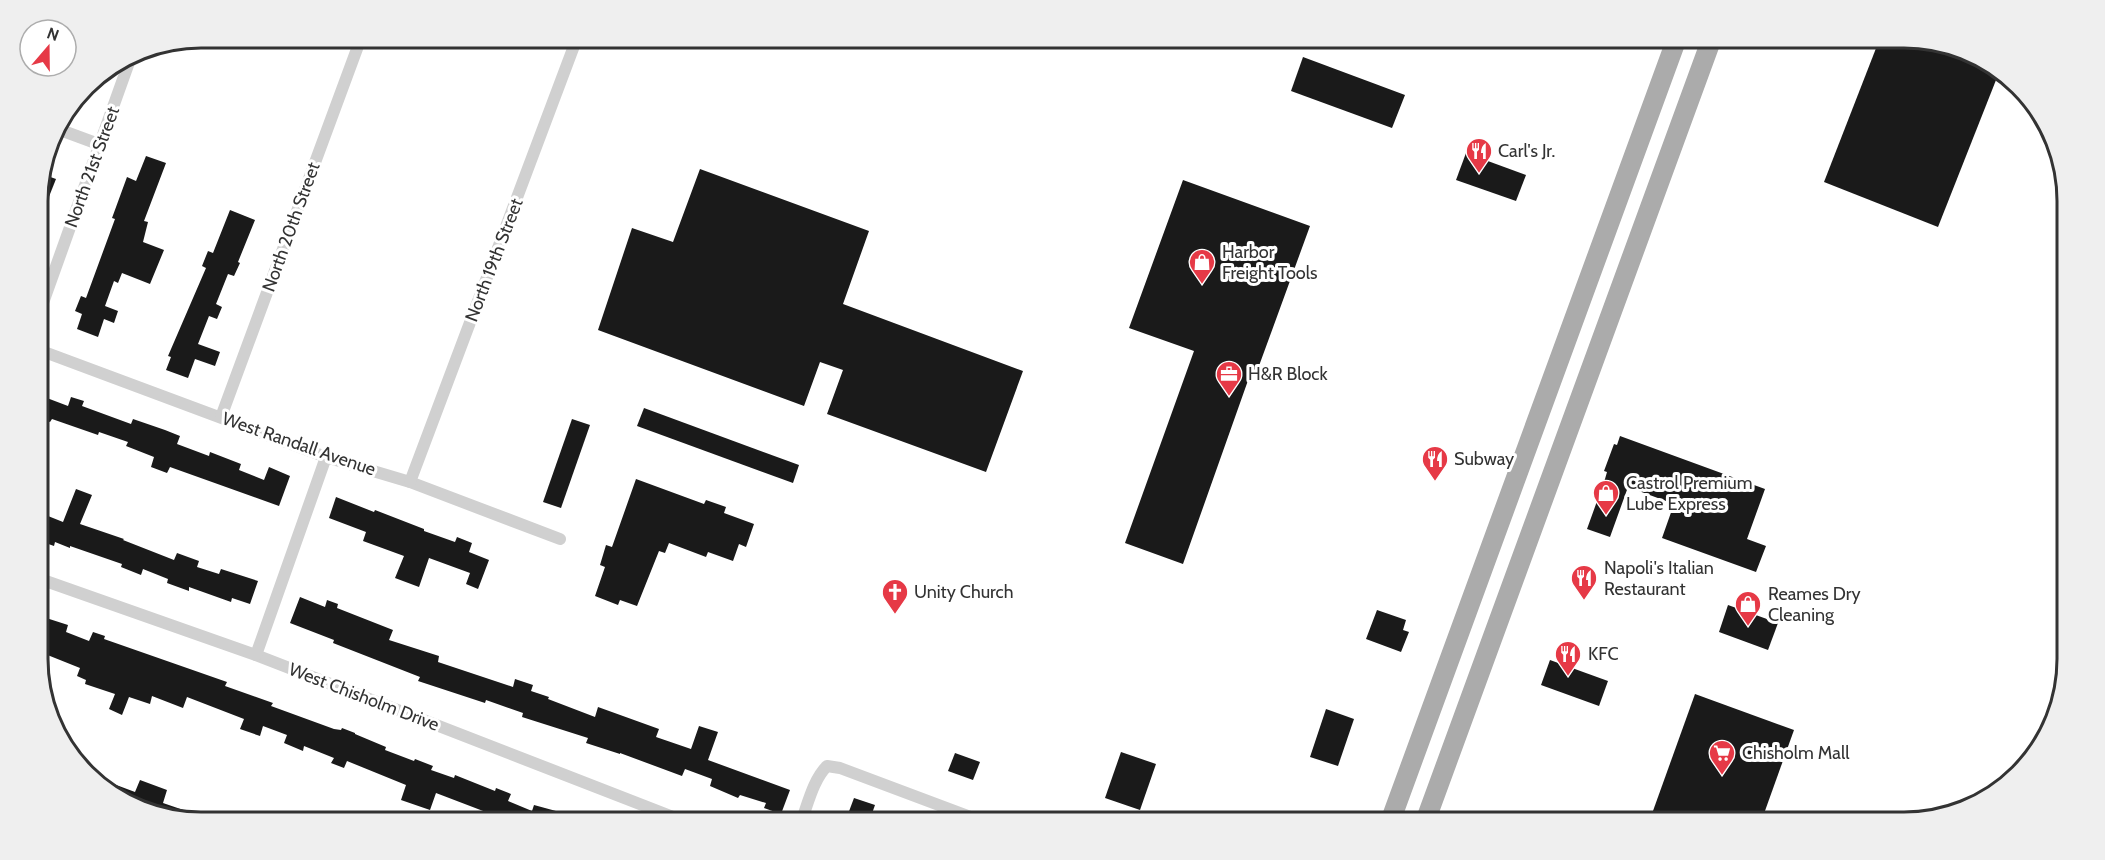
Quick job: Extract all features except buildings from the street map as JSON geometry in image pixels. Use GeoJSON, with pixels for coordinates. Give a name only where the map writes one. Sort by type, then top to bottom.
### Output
{"type":"FeatureCollection","features":[{"type":"Feature","properties":{"kind":"main road"},"geometry":{"type":"LineString","coordinates":[[1394,812],[1673,48]]}},
{"type":"Feature","properties":{"kind":"main road"},"geometry":{"type":"LineString","coordinates":[[1429,812],[1708,48]]}},
{"type":"Feature","properties":{"kind":"main road"},"geometry":{"type":"LineString","coordinates":[[1600,248],[1631,259]]}},
{"type":"Feature","properties":{"kind":"street","name":"North 20th Street"},"geometry":{"type":"LineString","coordinates":[[220,417],[357,48]]}},
{"type":"Feature","properties":{"kind":"street","name":"North 19th Street"},"geometry":{"type":"LineString","coordinates":[[410,482],[573,48]]}},
{"type":"Feature","properties":{"kind":"street","name":"North 21st Street"},"geometry":{"type":"LineString","coordinates":[[48,289],[127,67]]}},
{"type":"Feature","properties":{"kind":"street"},"geometry":{"type":"LineString","coordinates":[[65,132],[101,145]]}},
{"type":"Feature","properties":{"kind":"street","name":"West Randall Avenue"},"geometry":{"type":"LineString","coordinates":[[48,353],[326,457],[410,482],[560,539]]}},
{"type":"Feature","properties":{"kind":"street"},"geometry":{"type":"LineString","coordinates":[[256,655],[326,457]]}},
{"type":"Feature","properties":{"kind":"street","name":"West Chisholm Drive"},"geometry":{"type":"LineString","coordinates":[[48,582],[256,655],[660,812]]}},
{"type":"Feature","properties":{"kind":"street"},"geometry":{"type":"LineString","coordinates":[[805,812],[816,783],[827,766],[840,768],[957,812]]}},
{"type":"Feature","properties":{"kind":"place","name":"Carl's Jr."},"geometry":{"type":"Point","coordinates":[1479,174]}},
{"type":"Feature","properties":{"kind":"place","name":"Harbor Freight Tools"},"geometry":{"type":"Point","coordinates":[1202,285]}},
{"type":"Feature","properties":{"kind":"place","name":"H&R Block"},"geometry":{"type":"Point","coordinates":[1229,397]}},
{"type":"Feature","properties":{"kind":"place","name":"Subway"},"geometry":{"type":"Point","coordinates":[1435,482]}},
{"type":"Feature","properties":{"kind":"place","name":"Castrol Premium Lube Express"},"geometry":{"type":"Point","coordinates":[1606,516]}},
{"type":"Feature","properties":{"kind":"place","name":"Napoli's Italian Restaurant"},"geometry":{"type":"Point","coordinates":[1584,601]}},
{"type":"Feature","properties":{"kind":"place","name":"Unity Church"},"geometry":{"type":"Point","coordinates":[895,615]}},
{"type":"Feature","properties":{"kind":"place","name":"Reames Dry Cleaning"},"geometry":{"type":"Point","coordinates":[1748,627]}},
{"type":"Feature","properties":{"kind":"place","name":"KFC"},"geometry":{"type":"Point","coordinates":[1568,677]}},
{"type":"Feature","properties":{"kind":"place","name":"Chisholm Mall"},"geometry":{"type":"Point","coordinates":[1722,776]}}]}
